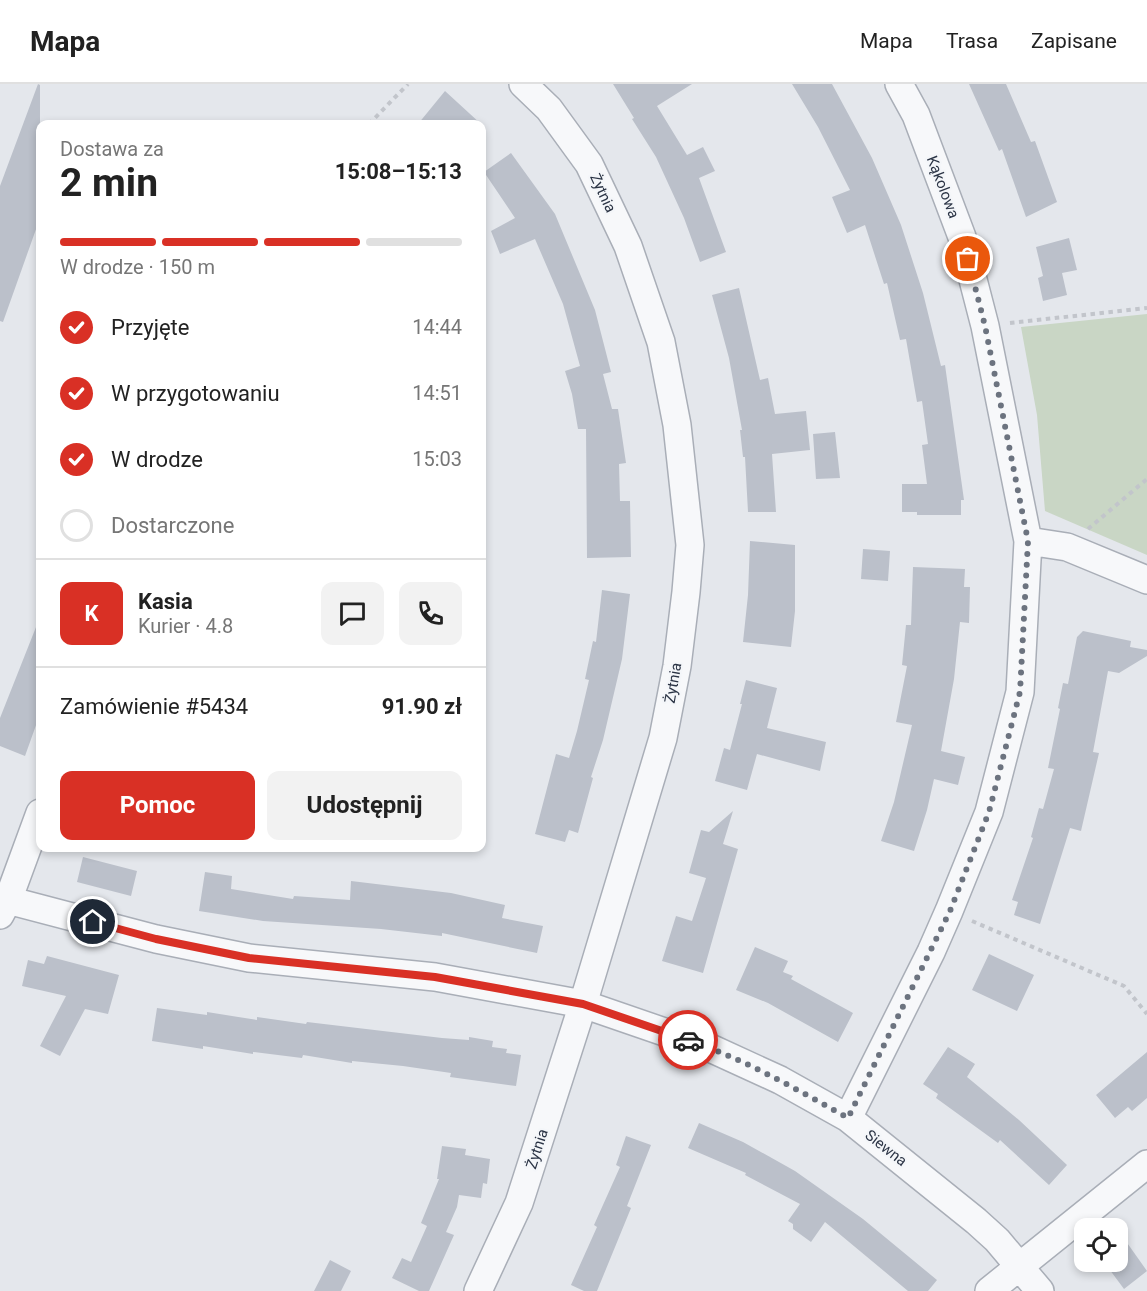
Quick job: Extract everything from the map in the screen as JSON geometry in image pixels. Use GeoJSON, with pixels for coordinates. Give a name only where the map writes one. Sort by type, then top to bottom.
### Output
{"type":"FeatureCollection","features":[{"type":"Feature","properties":{"kind":"street","name":"Żytnia"},"geometry":{"type":"LineString","coordinates":[[478,1291],[519,1203],[583,1004],[663,738],[687,592],[690,545],[677,425],[661,342],[628,246],[589,164],[549,109],[523,84]]}},
{"type":"Feature","properties":{"kind":"street","name":"Kąkolowa"},"geometry":{"type":"LineString","coordinates":[[848,1118],[950,911],[989,812],[1020,692],[1028,541],[985,326],[962,237],[916,115],[899,84]]}},
{"type":"Feature","properties":{"kind":"street"},"geometry":{"type":"LineString","coordinates":[[1028,541],[1067,547],[1147,580]]}},
{"type":"Feature","properties":{"kind":"street"},"geometry":{"type":"LineString","coordinates":[[3,904],[36,823]]}},
{"type":"Feature","properties":{"kind":"street","name":"Siewna"},"geometry":{"type":"LineString","coordinates":[[3,904],[249,958],[435,977],[583,1004],[708,1047],[780,1080],[848,1118],[976,1221],[997,1240],[1040,1291]]}},
{"type":"Feature","properties":{"kind":"street"},"geometry":{"type":"LineString","coordinates":[[989,1291],[1147,1164]]}},
{"type":"Feature","properties":{"kind":"path"},"geometry":{"type":"LineString","coordinates":[[373,120],[408,84]]}},
{"type":"Feature","properties":{"kind":"path"},"geometry":{"type":"LineString","coordinates":[[985,326],[1147,308]]}},
{"type":"Feature","properties":{"kind":"path"},"geometry":{"type":"LineString","coordinates":[[1067,547],[1147,479]]}},
{"type":"Feature","properties":{"kind":"path"},"geometry":{"type":"LineString","coordinates":[[950,911],[1124,986],[1147,1014]]}},
{"type":"Feature","properties":{"kind":"green space"},"geometry":{"type":"Polygon","coordinates":[[[1147,314],[1147,555],[1045,511],[1037,415],[1021,327],[1147,314]]]}},
{"type":"Feature","properties":{"kind":"building"},"geometry":{"type":"Polygon","coordinates":[[[38,84],[40,85],[40,120],[36,120],[36,229],[3,322],[0,321],[0,186],[38,84]]]}},
{"type":"Feature","properties":{"kind":"building"},"geometry":{"type":"Polygon","coordinates":[[[613,84],[692,84],[657,106],[687,155],[703,147],[715,171],[699,178],[726,252],[700,262],[684,218],[656,157],[613,84]]]}},
{"type":"Feature","properties":{"kind":"building"},"geometry":{"type":"Polygon","coordinates":[[[792,84],[832,84],[872,158],[901,225],[923,293],[941,366],[945,365],[964,500],[961,500],[961,515],[917,515],[917,512],[902,512],[902,484],[927,484],[922,445],[928,444],[922,401],[917,402],[906,339],[900,340],[887,283],[884,284],[865,225],[847,233],[832,197],[850,190],[818,127],[792,84]]]}},
{"type":"Feature","properties":{"kind":"building"},"geometry":{"type":"Polygon","coordinates":[[[969,84],[1006,84],[1031,142],[1035,141],[1057,202],[1026,217],[1002,149],[999,151],[969,84]]]}},
{"type":"Feature","properties":{"kind":"building"},"geometry":{"type":"Polygon","coordinates":[[[445,91],[477,120],[421,120],[445,91]]]}},
{"type":"Feature","properties":{"kind":"building"},"geometry":{"type":"Polygon","coordinates":[[[511,153],[555,214],[595,310],[611,372],[603,374],[612,409],[618,409],[626,463],[619,464],[620,501],[630,501],[631,557],[587,558],[586,429],[578,429],[572,394],[565,371],[580,366],[563,304],[535,239],[500,254],[491,231],[515,218],[486,175],[486,171],[511,153]]]}},
{"type":"Feature","properties":{"kind":"building"},"geometry":{"type":"Polygon","coordinates":[[[1069,238],[1077,270],[1062,273],[1067,295],[1043,301],[1038,278],[1043,276],[1036,247],[1069,238]]]}},
{"type":"Feature","properties":{"kind":"building"},"geometry":{"type":"Polygon","coordinates":[[[739,288],[760,380],[768,378],[775,414],[806,411],[810,450],[772,454],[776,512],[748,512],[745,457],[743,457],[740,430],[742,430],[729,358],[712,295],[739,288]]]}},
{"type":"Feature","properties":{"kind":"building"},"geometry":{"type":"Polygon","coordinates":[[[835,432],[840,478],[816,479],[813,434],[835,432]]]}},
{"type":"Feature","properties":{"kind":"building"},"geometry":{"type":"Polygon","coordinates":[[[750,541],[795,545],[795,611],[791,647],[743,642],[750,541]]]}},
{"type":"Feature","properties":{"kind":"building"},"geometry":{"type":"Polygon","coordinates":[[[863,549],[890,551],[888,581],[861,579],[863,549]]]}},
{"type":"Feature","properties":{"kind":"building"},"geometry":{"type":"Polygon","coordinates":[[[913,567],[965,569],[964,587],[970,587],[969,623],[960,622],[954,679],[941,751],[965,757],[958,785],[934,779],[914,851],[881,841],[894,802],[912,725],[896,722],[907,666],[902,665],[906,625],[911,625],[913,567]]]}},
{"type":"Feature","properties":{"kind":"building"},"geometry":{"type":"Polygon","coordinates":[[[602,590],[630,594],[622,659],[578,833],[569,830],[565,842],[535,834],[556,754],[569,758],[577,731],[589,680],[585,679],[593,641],[596,642],[602,590]]]}},
{"type":"Feature","properties":{"kind":"building"},"geometry":{"type":"Polygon","coordinates":[[[36,627],[36,725],[25,756],[0,746],[0,718],[36,627]]]}},
{"type":"Feature","properties":{"kind":"building"},"geometry":{"type":"Polygon","coordinates":[[[1083,631],[1131,641],[1130,647],[1147,650],[1147,656],[1119,673],[1108,671],[1093,752],[1099,753],[1081,831],[1070,828],[1040,924],[1014,915],[1018,902],[1012,900],[1033,838],[1031,837],[1039,808],[1043,809],[1054,769],[1048,768],[1063,683],[1068,684],[1077,637],[1083,631]]]}},
{"type":"Feature","properties":{"kind":"building"},"geometry":{"type":"Polygon","coordinates":[[[746,680],[777,688],[767,728],[826,742],[820,771],[757,754],[747,790],[715,781],[724,748],[730,750],[746,680]]]}},
{"type":"Feature","properties":{"kind":"building"},"geometry":{"type":"Polygon","coordinates":[[[733,811],[723,844],[738,849],[703,973],[662,961],[676,916],[692,921],[706,878],[689,873],[701,830],[709,832],[733,811]]]}},
{"type":"Feature","properties":{"kind":"building"},"geometry":{"type":"Polygon","coordinates":[[[83,857],[137,871],[131,896],[77,882],[83,857]]]}},
{"type":"Feature","properties":{"kind":"building"},"geometry":{"type":"Polygon","coordinates":[[[205,872],[232,876],[231,889],[293,899],[294,896],[350,900],[351,881],[451,893],[505,905],[502,918],[543,926],[537,953],[442,933],[442,936],[381,929],[263,921],[199,911],[205,872]]]}},
{"type":"Feature","properties":{"kind":"building"},"geometry":{"type":"Polygon","coordinates":[[[755,947],[788,961],[783,972],[793,976],[791,979],[853,1013],[838,1042],[768,1003],[736,990],[755,947]]]}},
{"type":"Feature","properties":{"kind":"building"},"geometry":{"type":"Polygon","coordinates":[[[989,954],[1034,975],[1017,1011],[972,990],[989,954]]]}},
{"type":"Feature","properties":{"kind":"building"},"geometry":{"type":"Polygon","coordinates":[[[47,956],[119,975],[108,1014],[85,1009],[60,1056],[40,1046],[66,996],[22,986],[28,960],[44,964],[47,956]]]}},
{"type":"Feature","properties":{"kind":"building"},"geometry":{"type":"Polygon","coordinates":[[[157,1008],[207,1015],[207,1012],[257,1020],[257,1017],[442,1038],[469,1040],[469,1037],[493,1041],[492,1047],[507,1049],[506,1053],[521,1055],[516,1086],[450,1077],[451,1073],[403,1066],[352,1061],[352,1063],[303,1055],[302,1058],[253,1052],[253,1054],[152,1041],[157,1008]]]}},
{"type":"Feature","properties":{"kind":"building"},"geometry":{"type":"Polygon","coordinates":[[[948,1047],[975,1064],[967,1077],[1019,1120],[1067,1165],[1049,1185],[1000,1140],[998,1143],[936,1098],[938,1094],[923,1084],[948,1047]]]}},
{"type":"Feature","properties":{"kind":"building"},"geometry":{"type":"Polygon","coordinates":[[[1147,1052],[1147,1098],[1132,1111],[1128,1107],[1115,1118],[1096,1095],[1147,1052]]]}},
{"type":"Feature","properties":{"kind":"building"},"geometry":{"type":"Polygon","coordinates":[[[699,1123],[743,1142],[795,1171],[863,1219],[937,1280],[928,1291],[908,1291],[825,1222],[811,1242],[793,1229],[793,1224],[788,1221],[800,1204],[745,1175],[746,1173],[688,1148],[699,1123]]]}},
{"type":"Feature","properties":{"kind":"building"},"geometry":{"type":"Polygon","coordinates":[[[626,1136],[651,1145],[627,1206],[631,1208],[597,1291],[584,1291],[571,1285],[620,1167],[616,1165],[626,1136]]]}},
{"type":"Feature","properties":{"kind":"building"},"geometry":{"type":"Polygon","coordinates":[[[442,1146],[466,1149],[465,1155],[490,1159],[487,1184],[483,1183],[481,1198],[459,1195],[457,1207],[446,1232],[454,1235],[429,1291],[419,1291],[392,1278],[402,1258],[411,1262],[427,1226],[421,1223],[439,1179],[437,1179],[442,1146]]]}},
{"type":"Feature","properties":{"kind":"building"},"geometry":{"type":"Polygon","coordinates":[[[1128,1244],[1147,1271],[1124,1289],[1111,1272],[1128,1272],[1128,1244]]]}},
{"type":"Feature","properties":{"kind":"building"},"geometry":{"type":"Polygon","coordinates":[[[330,1260],[351,1271],[341,1291],[314,1291],[330,1260]]]}},
{"type":"Feature","properties":{"kind":"way so far"},"geometry":{"type":"LineString","coordinates":[[688,1040],[780,1080],[848,1118],[950,911],[989,812],[1020,692],[1028,541],[985,326],[968,259]]}},
{"type":"Feature","properties":{"kind":"route"},"geometry":{"type":"LineString","coordinates":[[93,922],[156,939],[249,958],[435,977],[583,1004],[688,1040]]}}]}
